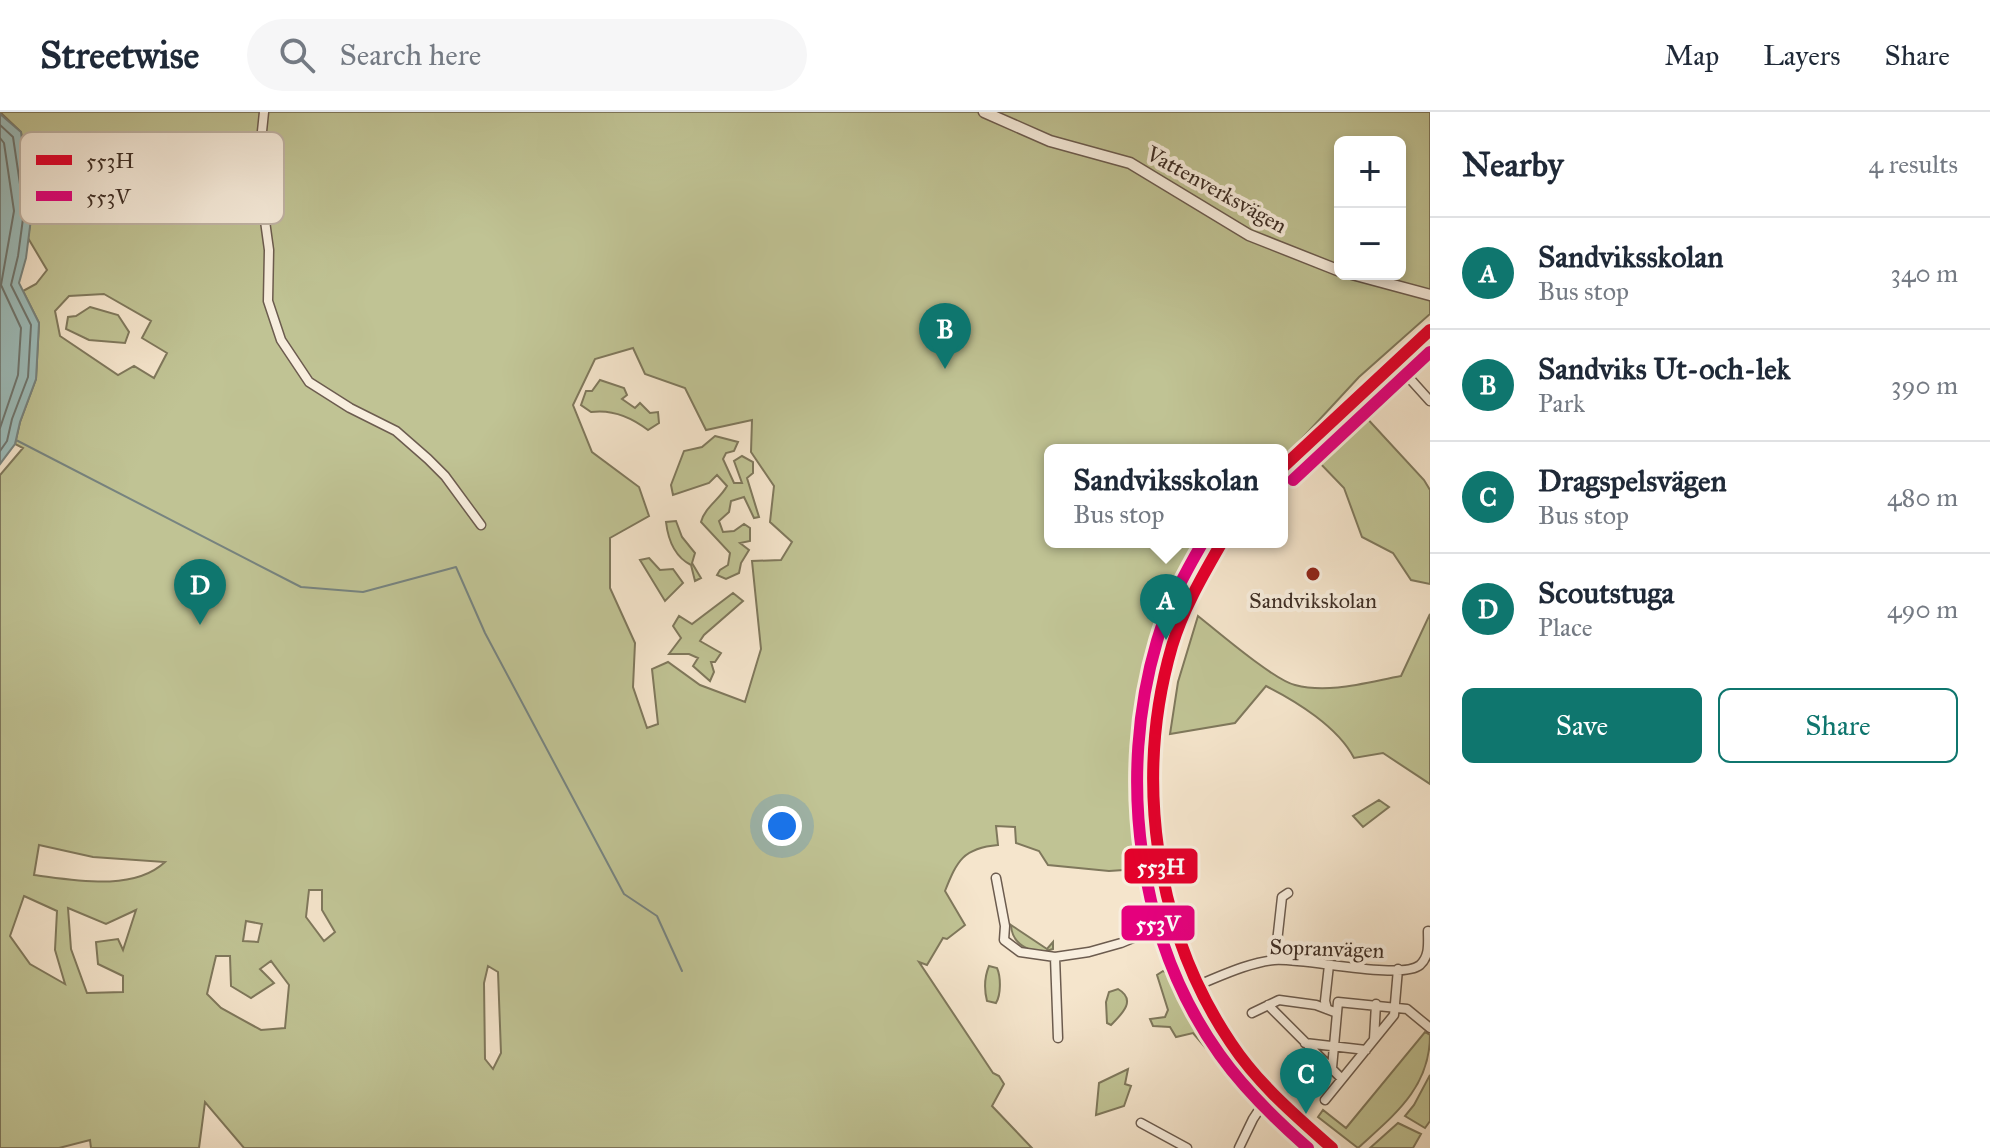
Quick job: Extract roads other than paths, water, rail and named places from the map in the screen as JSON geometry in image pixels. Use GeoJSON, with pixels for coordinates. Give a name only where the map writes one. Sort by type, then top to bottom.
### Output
{"type":"FeatureCollection","features":[{"type":"Feature","properties":{"kind":"street"},"geometry":{"type":"LineString","coordinates":[[262,132],[264,112]]}},
{"type":"Feature","properties":{"kind":"street","name":"Vattenverksvägen"},"geometry":{"type":"LineString","coordinates":[[984,112],[1050,141],[1130,163],[1249,235],[1334,269]]}},
{"type":"Feature","properties":{"kind":"street"},"geometry":{"type":"LineString","coordinates":[[265,224],[269,250],[268,301],[281,340],[309,382],[350,408],[396,431],[445,476],[481,525]]}},
{"type":"Feature","properties":{"kind":"street"},"geometry":{"type":"LineString","coordinates":[[1374,280],[1430,295]]}},
{"type":"Feature","properties":{"kind":"street"},"geometry":{"type":"LineString","coordinates":[[1288,462],[1430,330]]}},
{"type":"Feature","properties":{"kind":"street"},"geometry":{"type":"LineString","coordinates":[[1394,361],[1430,401]]}},
{"type":"Feature","properties":{"kind":"street"},"geometry":{"type":"LineString","coordinates":[[1219,548],[1190,600],[1172,645],[1154,733],[1152,775],[1162,873],[1174,921],[1198,985],[1222,1030],[1270,1093],[1332,1148]]}},
{"type":"Feature","properties":{"kind":"street"},"geometry":{"type":"LineString","coordinates":[[996,878],[1005,926],[1004,940],[1020,952],[1055,957],[1089,952],[1121,943],[1174,921]]}},
{"type":"Feature","properties":{"kind":"street"},"geometry":{"type":"LineString","coordinates":[[1275,960],[1282,897],[1288,893]]}},
{"type":"Feature","properties":{"kind":"street","name":"Sopranvägen"},"geometry":{"type":"LineString","coordinates":[[1198,985],[1242,967],[1275,960],[1410,970],[1419,966],[1428,955],[1428,931]]}},
{"type":"Feature","properties":{"kind":"street"},"geometry":{"type":"LineString","coordinates":[[1055,957],[1058,1038]]}},
{"type":"Feature","properties":{"kind":"street"},"geometry":{"type":"LineString","coordinates":[[1327,1009],[1329,965]]}},
{"type":"Feature","properties":{"kind":"street"},"geometry":{"type":"LineString","coordinates":[[1325,1100],[1394,1015],[1398,969]]}},
{"type":"Feature","properties":{"kind":"street"},"geometry":{"type":"LineString","coordinates":[[1252,1013],[1279,1000],[1337,1013]]}},
{"type":"Feature","properties":{"kind":"street"},"geometry":{"type":"LineString","coordinates":[[1332,1068],[1338,1002],[1407,1009],[1430,1028]]}},
{"type":"Feature","properties":{"kind":"street"},"geometry":{"type":"LineString","coordinates":[[1374,1040],[1376,1004]]}},
{"type":"Feature","properties":{"kind":"street"},"geometry":{"type":"LineString","coordinates":[[1268,1005],[1342,1079]]}},
{"type":"Feature","properties":{"kind":"street"},"geometry":{"type":"LineString","coordinates":[[1305,1043],[1366,1050]]}},
{"type":"Feature","properties":{"kind":"street"},"geometry":{"type":"LineString","coordinates":[[1239,1148],[1270,1093]]}},
{"type":"Feature","properties":{"kind":"street"},"geometry":{"type":"LineString","coordinates":[[1141,1123],[1187,1148]]}},
{"type":"Feature","properties":{"kind":"water"},"geometry":{"type":"Polygon","coordinates":[[[0,114],[21,132],[20,224],[30,224],[19,283],[39,323],[36,379],[15,444],[0,464],[0,114]]]}},
{"type":"Feature","properties":{"kind":"waterway"},"geometry":{"type":"LineString","coordinates":[[16,440],[301,587],[363,592],[456,567],[485,633],[624,894],[657,916],[682,971]]}},
{"type":"Feature","properties":{"kind":"place","name":"Sandviks Ut-och-lek"},"geometry":{"type":"Point","coordinates":[945,369]}},
{"type":"Feature","properties":{"kind":"place","name":"Sandvikskolan"},"geometry":{"type":"Point","coordinates":[1313,574]}},
{"type":"Feature","properties":{"kind":"place","name":"Scoutstuga"},"geometry":{"type":"Point","coordinates":[200,625]}},
{"type":"Feature","properties":{"kind":"place","name":"Sandviksskolan"},"geometry":{"type":"Point","coordinates":[1166,640]}},
{"type":"Feature","properties":{"kind":"place","name":"Dragspelsvägen"},"geometry":{"type":"Point","coordinates":[1306,1114]}}]}
